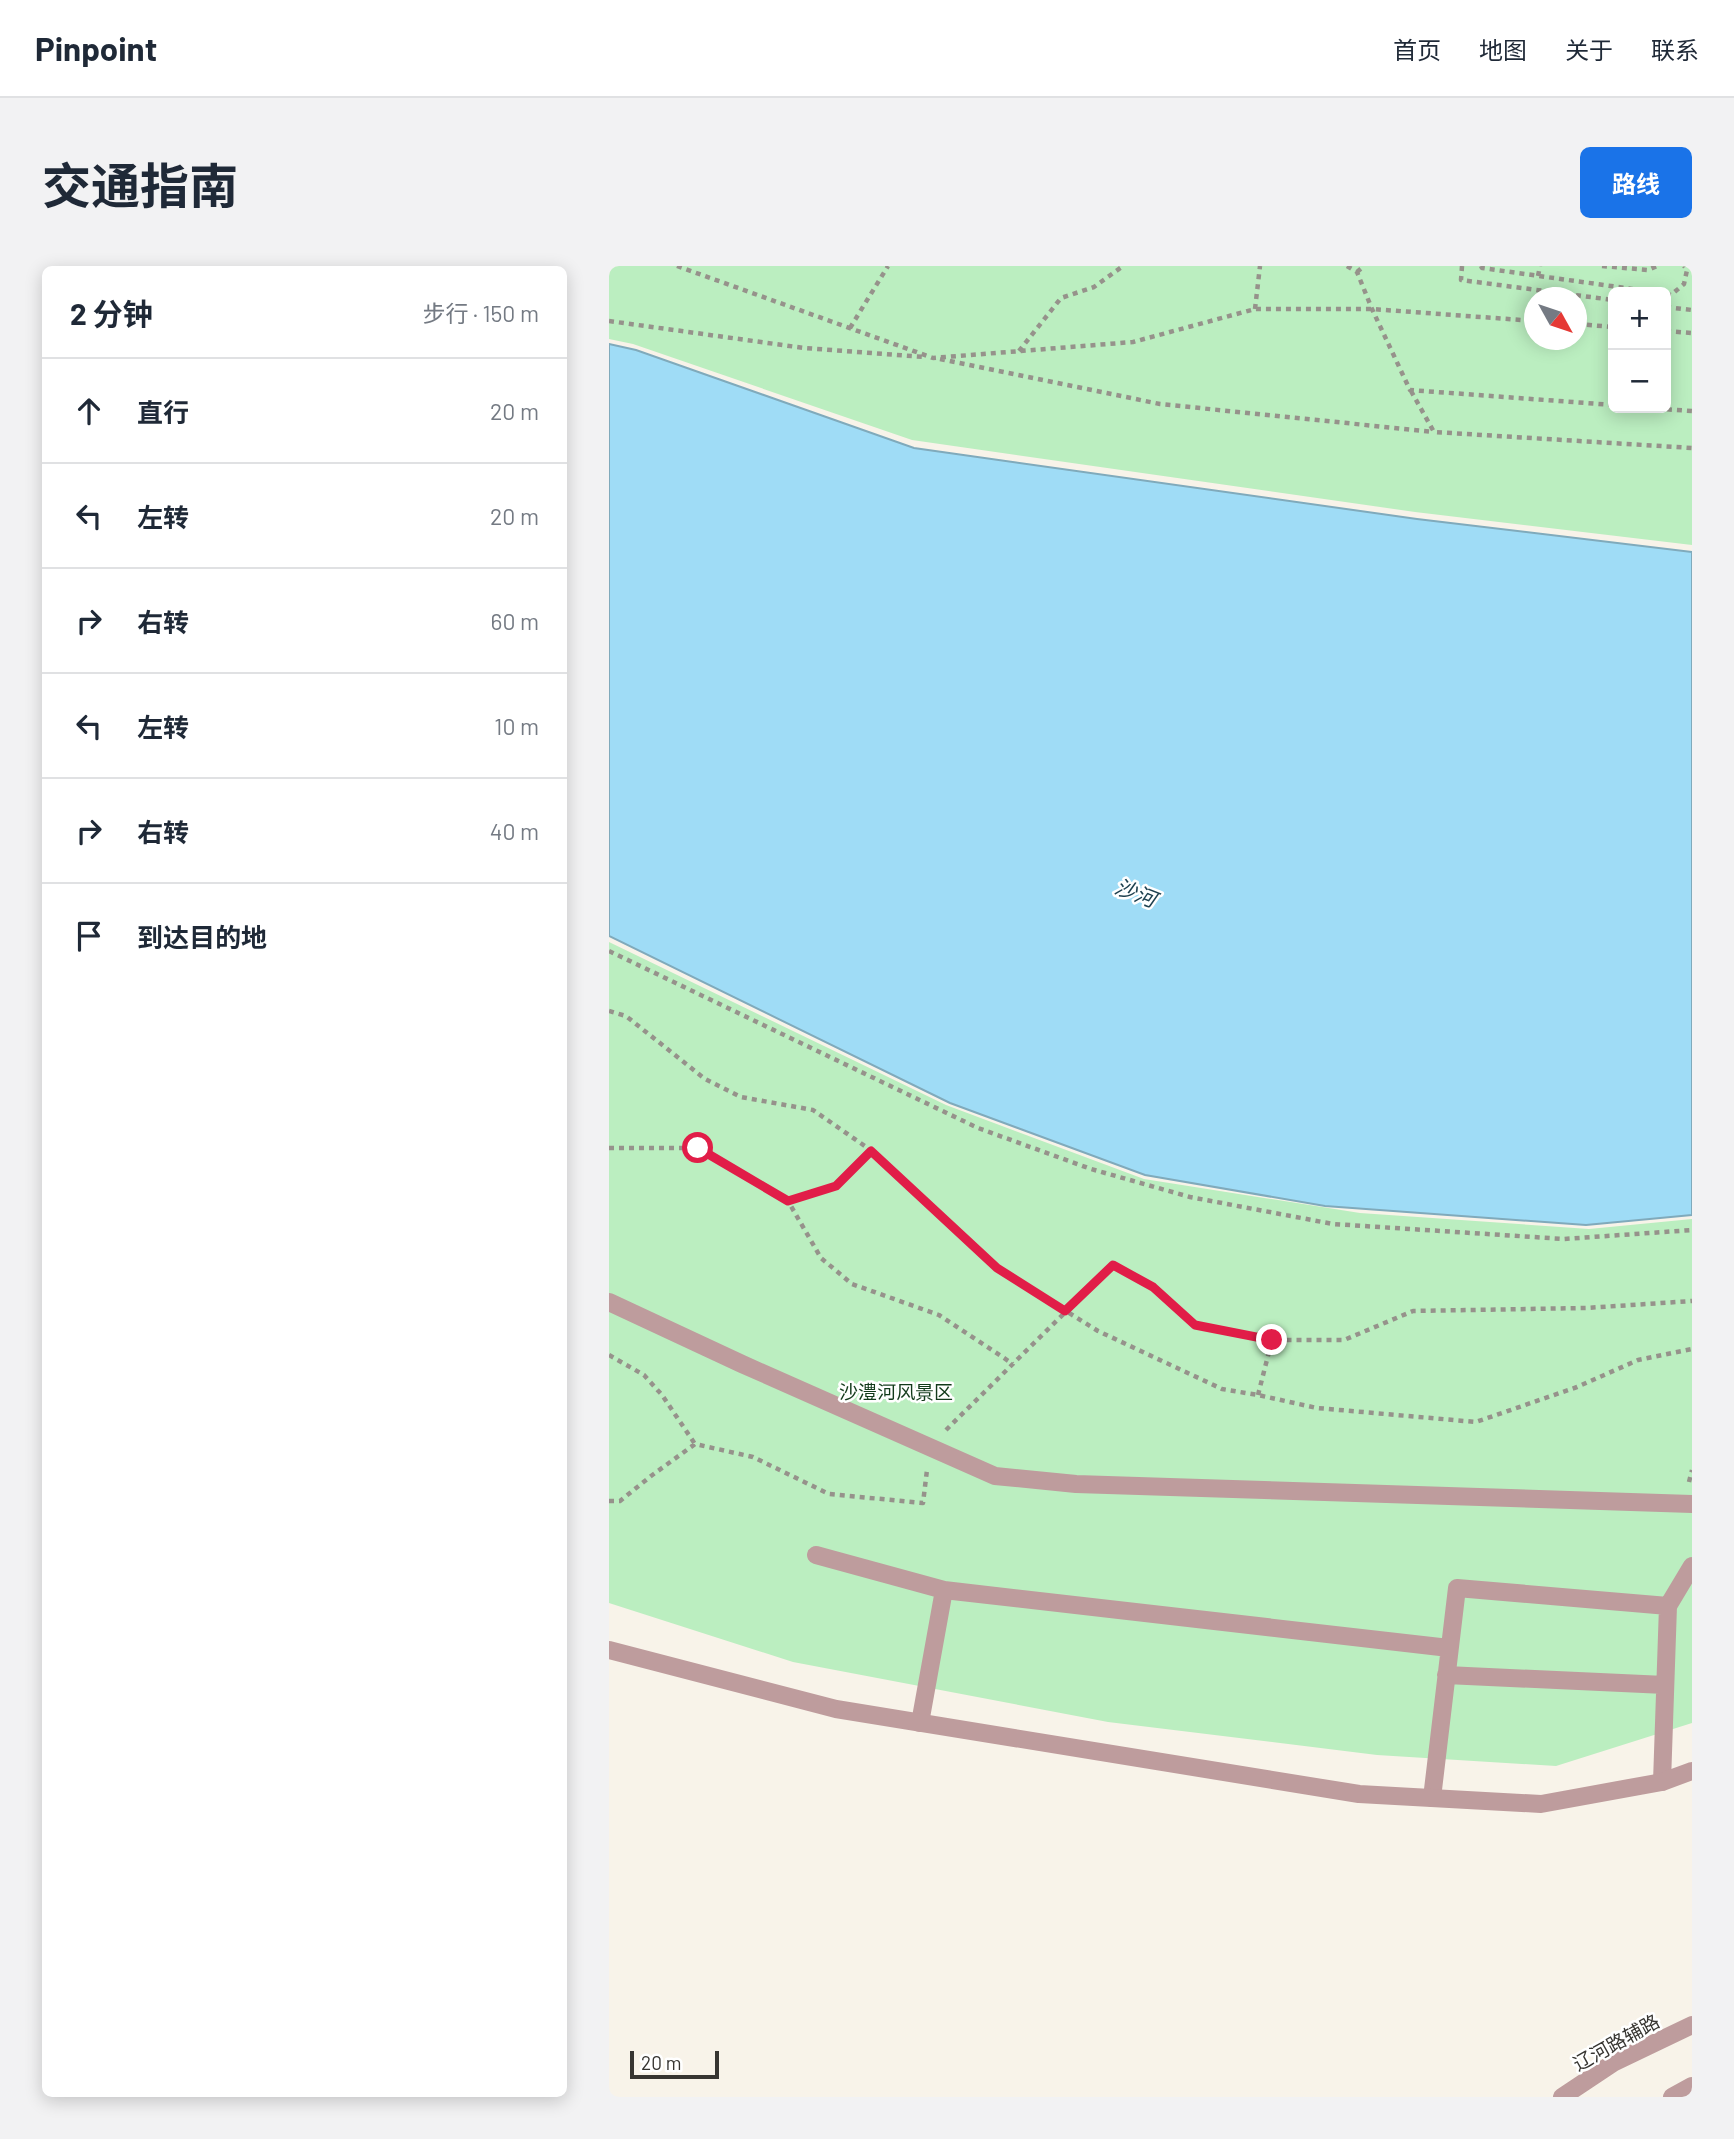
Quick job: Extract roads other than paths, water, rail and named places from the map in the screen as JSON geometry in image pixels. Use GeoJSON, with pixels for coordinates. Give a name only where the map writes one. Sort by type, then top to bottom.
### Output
{"type":"FeatureCollection","features":[{"type":"Feature","properties":{"kind":"street"},"geometry":{"type":"LineString","coordinates":[[609,1302],[995,1476],[1076,1484],[1692,1504]]}},
{"type":"Feature","properties":{"kind":"street"},"geometry":{"type":"LineString","coordinates":[[816,1555],[944,1590],[1449,1648]]}},
{"type":"Feature","properties":{"kind":"street"},"geometry":{"type":"LineString","coordinates":[[1662,1782],[1668,1606],[1692,1566]]}},
{"type":"Feature","properties":{"kind":"street"},"geometry":{"type":"LineString","coordinates":[[1432,1798],[1457,1588],[1668,1606]]}},
{"type":"Feature","properties":{"kind":"street"},"geometry":{"type":"LineString","coordinates":[[920,1723],[944,1590]]}},
{"type":"Feature","properties":{"kind":"street"},"geometry":{"type":"LineString","coordinates":[[609,1650],[836,1709],[1359,1794],[1541,1804],[1662,1782],[1692,1771]]}},
{"type":"Feature","properties":{"kind":"street"},"geometry":{"type":"LineString","coordinates":[[1446,1675],[1665,1685]]}},
{"type":"Feature","properties":{"kind":"street","name":"辽河路辅路"},"geometry":{"type":"LineString","coordinates":[[1562,2097],[1613,2063],[1692,2025]]}},
{"type":"Feature","properties":{"kind":"street"},"geometry":{"type":"LineString","coordinates":[[1672,2097],[1692,2086]]}},
{"type":"Feature","properties":{"kind":"water","name":"沙河"},"geometry":{"type":"Polygon","coordinates":[[[609,344],[636,350],[914,448],[1417,519],[1692,552],[1692,1215],[1586,1225],[1325,1206],[1145,1175],[950,1103],[609,936],[609,344]]]}},
{"type":"Feature","properties":{"kind":"park label","name":"沙澧河风景区"},"geometry":{"type":"Point","coordinates":[896,1391]}}]}
